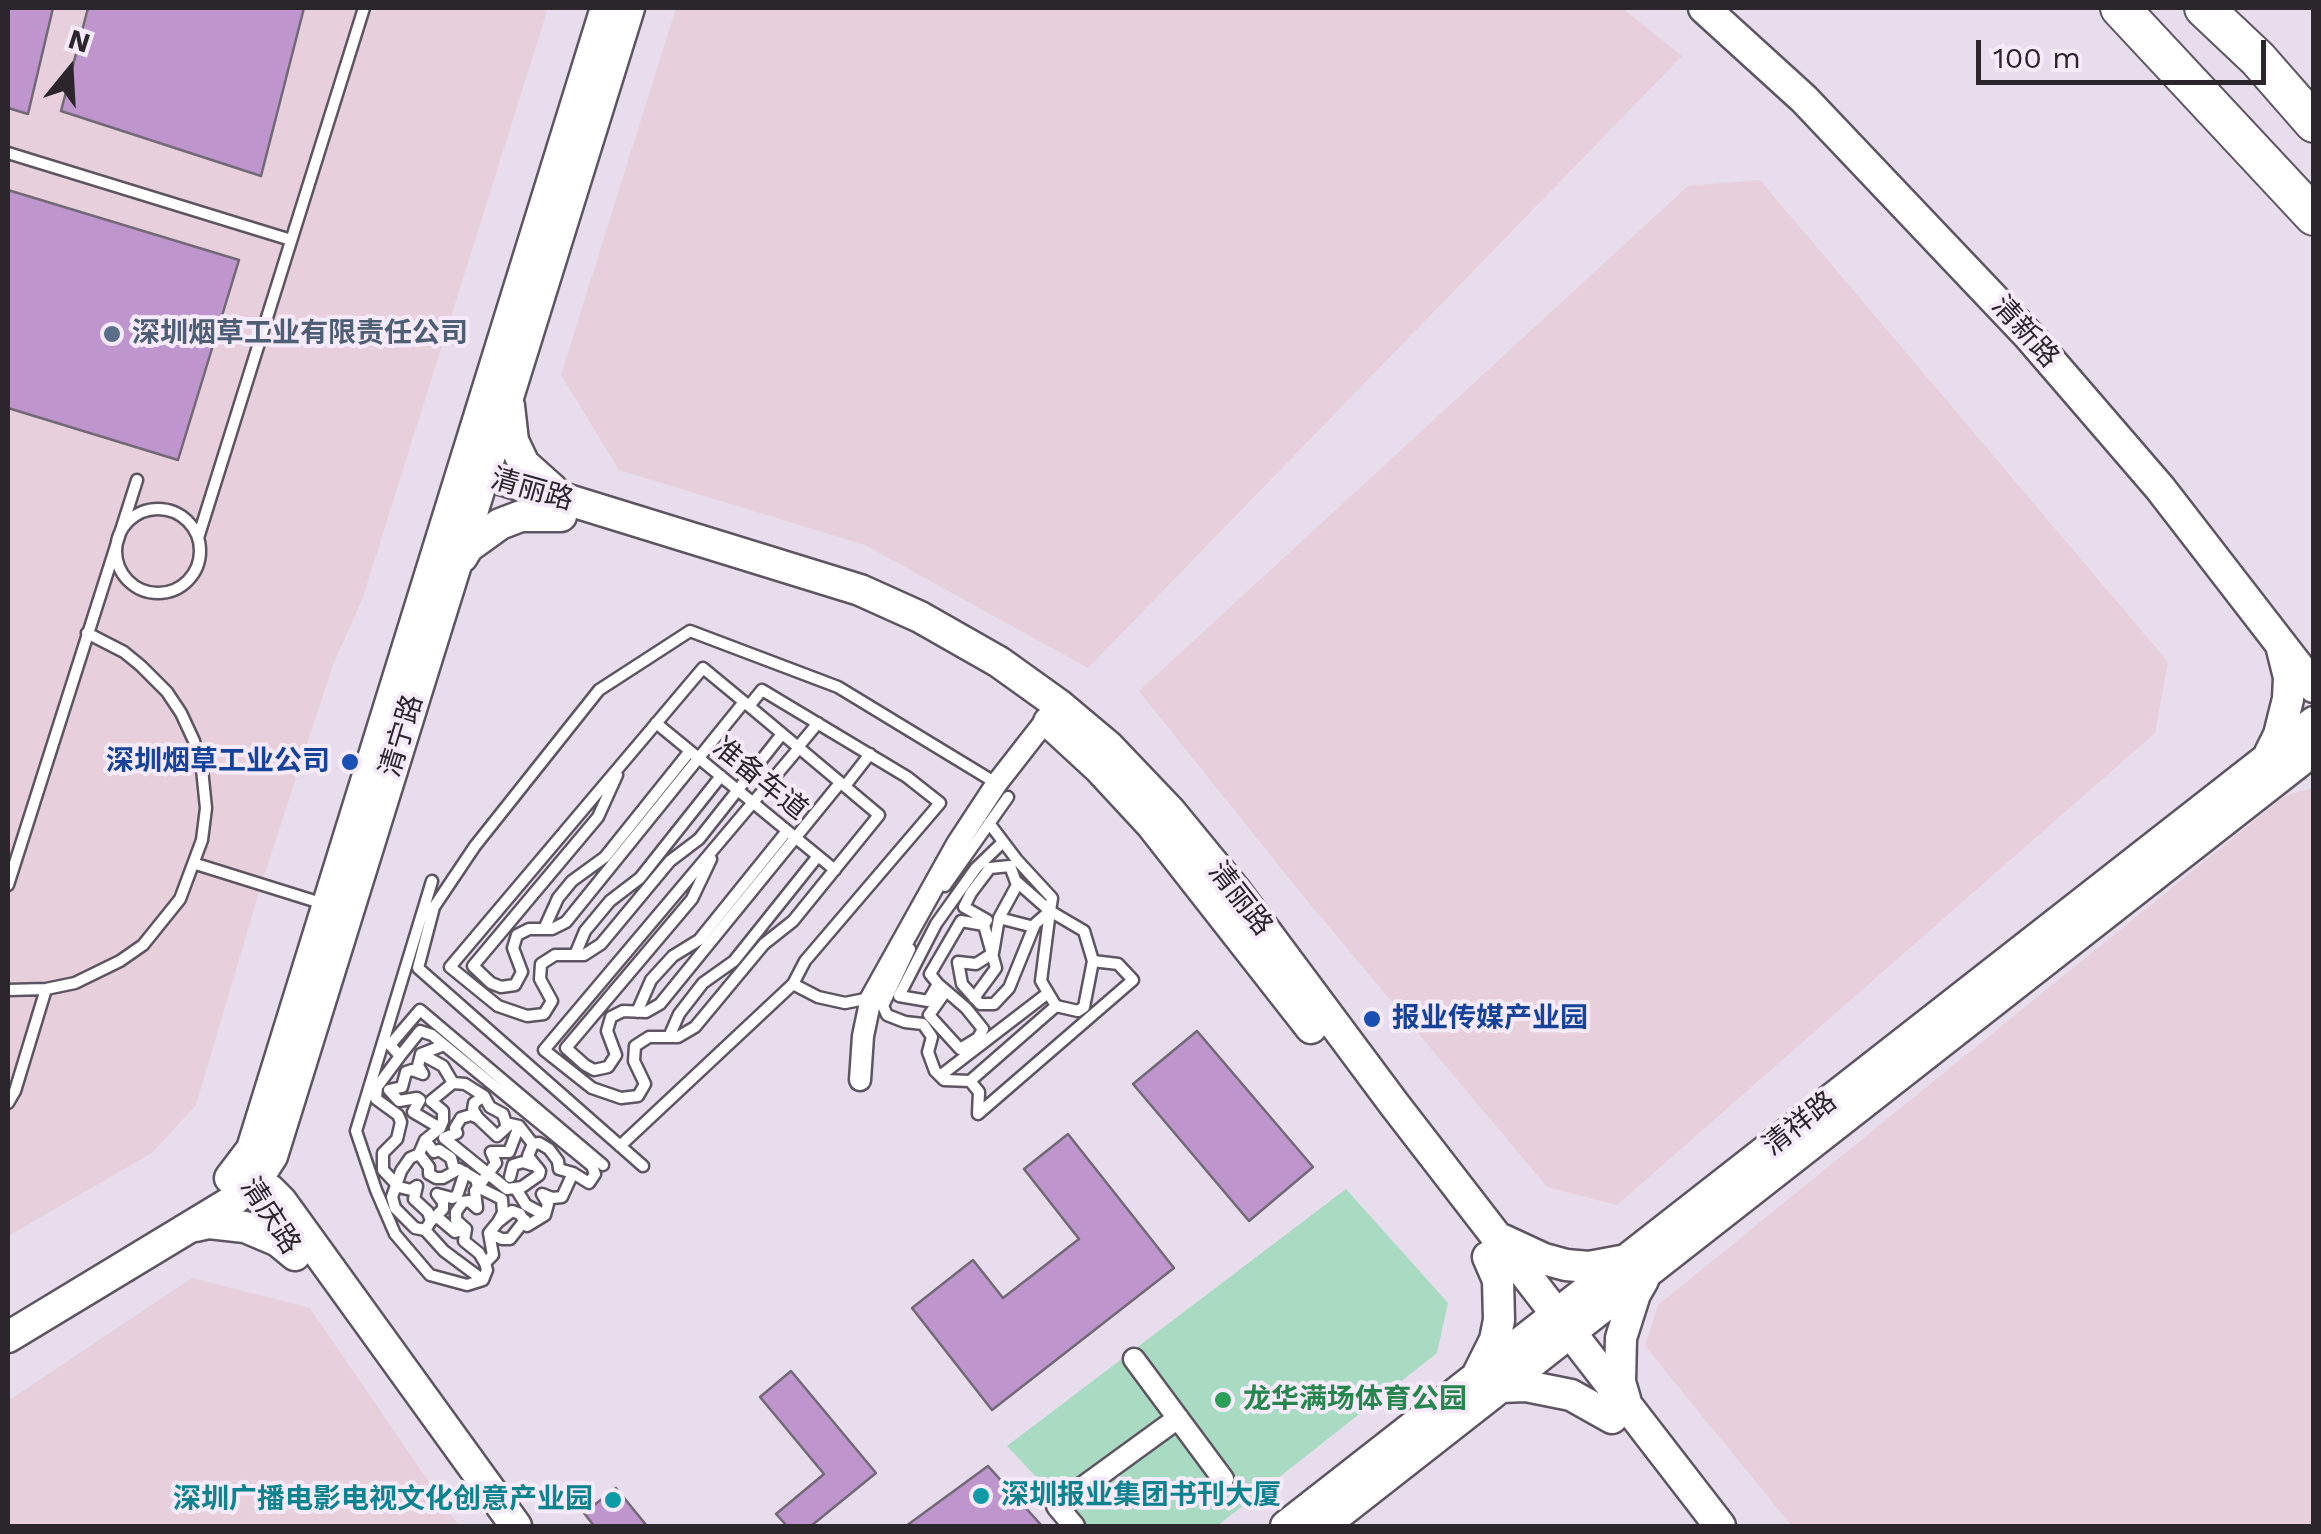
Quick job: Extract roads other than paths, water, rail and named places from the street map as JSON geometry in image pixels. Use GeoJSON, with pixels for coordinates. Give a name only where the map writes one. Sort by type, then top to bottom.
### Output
{"type":"FeatureCollection","features":[{"type":"Feature","properties":{"kind":"highway"},"geometry":{"type":"LineString","coordinates":[[2105,8],[2192,82]]}},
{"type":"Feature","properties":{"kind":"highway"},"geometry":{"type":"LineString","coordinates":[[2120,8],[2314,216]]}},
{"type":"Feature","properties":{"kind":"highway"},"geometry":{"type":"LineString","coordinates":[[2204,8],[2258,60],[2314,123]]}},
{"type":"Feature","properties":{"kind":"street","name":"清宁路"},"geometry":{"type":"LineString","coordinates":[[8,1337],[188,1228],[272,1156],[338,908],[474,481],[606,8]]}},
{"type":"Feature","properties":{"kind":"street","name":"清宁路"},"geometry":{"type":"LineString","coordinates":[[247,1180],[252,1149],[454,568],[474,481],[509,392],[629,8]]}},
{"type":"Feature","properties":{"kind":"street","name":"清新路"},"geometry":{"type":"LineString","coordinates":[[1704,8],[1804,99],[2029,336],[2137,460],[2314,687]]}},
{"type":"Feature","properties":{"kind":"street","name":"清新路"},"geometry":{"type":"LineString","coordinates":[[1734,8],[1818,85],[2044,322],[2176,476],[2314,652]]}},
{"type":"Feature","properties":{"kind":"street"},"geometry":{"type":"LineString","coordinates":[[509,392],[508,420],[524,464],[564,507]]}},
{"type":"Feature","properties":{"kind":"street","name":"清丽路"},"geometry":{"type":"LineString","coordinates":[[474,481],[860,590],[920,617],[999,662],[1053,712],[1108,747],[1170,811],[1492,1247],[1620,1412],[1720,1526]]}},
{"type":"Feature","properties":{"kind":"street"},"geometry":{"type":"LineString","coordinates":[[454,568],[468,547],[500,524],[564,507]]}},
{"type":"Feature","properties":{"kind":"street"},"geometry":{"type":"LineString","coordinates":[[2277,637],[2289,677],[2276,766],[2314,769]]}},
{"type":"Feature","properties":{"kind":"street"},"geometry":{"type":"LineString","coordinates":[[860,1080],[871,998],[949,858],[1002,790],[1053,712]]}},
{"type":"Feature","properties":{"kind":"street","name":"清祥路"},"geometry":{"type":"LineString","coordinates":[[1286,1526],[1487,1384],[2276,766],[2314,722]]}},
{"type":"Feature","properties":{"kind":"street","name":"清祥路"},"geometry":{"type":"LineString","coordinates":[[2276,766],[2314,750]]}},
{"type":"Feature","properties":{"kind":"street"},"geometry":{"type":"LineString","coordinates":[[188,1228],[209,1223],[245,1227],[278,1241],[298,1242],[281,1168],[283,1122]]}},
{"type":"Feature","properties":{"kind":"street","name":"清宁路"},"geometry":{"type":"LineString","coordinates":[[8,1316],[209,1194],[247,1180]]}},
{"type":"Feature","properties":{"kind":"street","name":"清庆路"},"geometry":{"type":"LineString","coordinates":[[247,1180],[516,1526]]}},
{"type":"Feature","properties":{"kind":"street","name":"清庆路"},"geometry":{"type":"LineString","coordinates":[[298,1242],[491,1526]]}},
{"type":"Feature","properties":{"kind":"street"},"geometry":{"type":"LineString","coordinates":[[1492,1247],[1520,1250],[1566,1265],[1638,1265],[1635,1294],[1622,1338],[1620,1412],[1571,1395],[1526,1386],[1487,1384],[1487,1359],[1499,1320],[1492,1247]]}},
{"type":"Feature","properties":{"kind":"street"},"geometry":{"type":"LineString","coordinates":[[1134,1359],[1223,1479]]}},
{"type":"Feature","properties":{"kind":"street","name":"清祥路"},"geometry":{"type":"LineString","coordinates":[[1323,1526],[1487,1384]]}},
{"type":"Feature","properties":{"kind":"street","name":"清丽路"},"geometry":{"type":"LineString","coordinates":[[1620,1412],[1694,1526]]}},
{"type":"Feature","properties":{"kind":"street"},"geometry":{"type":"LineString","coordinates":[[1074,1526],[1057,1506],[1178,1418]]}},
{"type":"Feature","properties":{"kind":"lane"},"geometry":{"type":"LineString","coordinates":[[198,538],[181,516],[159,509],[128,521],[117,540],[116,556],[122,573],[140,590],[159,593],[177,589],[195,571],[200,558],[198,538],[364,8]]}},
{"type":"Feature","properties":{"kind":"lane"},"geometry":{"type":"LineString","coordinates":[[8,153],[291,240]]}},
{"type":"Feature","properties":{"kind":"lane"},"geometry":{"type":"LineString","coordinates":[[8,885],[11,864],[136,480]]}},
{"type":"Feature","properties":{"kind":"lane"},"geometry":{"type":"LineString","coordinates":[[643,1166],[418,968],[434,907],[475,846],[598,690],[690,631],[838,687],[1002,790],[989,823],[949,878],[883,1006],[887,1015],[905,1022],[926,1019],[960,1049],[1048,992]]}},
{"type":"Feature","properties":{"kind":"lane"},"geometry":{"type":"LineString","coordinates":[[8,990],[46,989],[99,973],[143,944],[180,899],[196,864],[206,808],[194,741],[166,692],[142,666],[87,633]]}},
{"type":"Feature","properties":{"kind":"lane","name":"准备车道"},"geometry":{"type":"LineString","coordinates":[[703,668],[746,704],[879,815],[835,870],[656,723],[703,668]]}},
{"type":"Feature","properties":{"kind":"lane"},"geometry":{"type":"LineString","coordinates":[[620,1146],[793,984],[806,961],[940,803],[908,777],[762,690],[652,800],[566,922],[544,930],[522,930],[513,948],[522,972],[515,985],[501,987],[473,966],[598,816],[621,765]]}},
{"type":"Feature","properties":{"kind":"lane"},"geometry":{"type":"LineString","coordinates":[[656,723],[450,967],[488,1001],[527,1016],[544,1014],[552,1001],[540,979],[542,964],[555,955],[593,952],[680,852],[699,839],[782,734]]}},
{"type":"Feature","properties":{"kind":"lane"},"geometry":{"type":"LineString","coordinates":[[818,723],[544,1050],[582,1083],[621,1098],[638,1096],[646,1084],[634,1061],[636,1046],[649,1037],[687,1034],[695,1027],[764,944],[793,921],[835,870]]}},
{"type":"Feature","properties":{"kind":"lane"},"geometry":{"type":"LineString","coordinates":[[544,930],[558,898],[572,880],[609,861],[694,754]]}},
{"type":"Feature","properties":{"kind":"lane"},"geometry":{"type":"LineString","coordinates":[[715,847],[692,899],[566,1048],[594,1070],[608,1068],[616,1055],[607,1030],[611,1017],[624,1011],[654,1009],[660,1004],[745,882],[870,754]]}},
{"type":"Feature","properties":{"kind":"lane"},"geometry":{"type":"LineString","coordinates":[[575,955],[585,931],[610,901],[640,878],[721,776]]}},
{"type":"Feature","properties":{"kind":"lane"},"geometry":{"type":"LineString","coordinates":[[989,823],[1052,898],[1050,911],[1042,981],[1056,1006],[1078,1011],[1084,1007],[1093,961],[1084,932],[1050,911],[1016,881]]}},
{"type":"Feature","properties":{"kind":"lane"},"geometry":{"type":"LineString","coordinates":[[638,1012],[651,980],[674,956],[703,943],[791,834]]}},
{"type":"Feature","properties":{"kind":"lane"},"geometry":{"type":"LineString","coordinates":[[942,987],[928,1001],[900,996],[936,924],[976,868],[1003,842]]}},
{"type":"Feature","properties":{"kind":"lane"},"geometry":{"type":"LineString","coordinates":[[668,1038],[679,1014],[703,984],[734,960],[818,856]]}},
{"type":"Feature","properties":{"kind":"lane"},"geometry":{"type":"LineString","coordinates":[[196,864],[338,908]]}},
{"type":"Feature","properties":{"kind":"lane"},"geometry":{"type":"LineString","coordinates":[[974,998],[996,968],[993,953],[984,925],[987,920],[964,907],[990,868],[1010,866],[1018,885],[999,918],[993,953],[976,964],[958,962],[962,984],[974,998],[980,1004],[994,1004]]}},
{"type":"Feature","properties":{"kind":"lane"},"geometry":{"type":"LineString","coordinates":[[432,881],[356,1130],[396,1234],[430,1275],[466,1285],[483,1280]]}},
{"type":"Feature","properties":{"kind":"lane"},"geometry":{"type":"LineString","coordinates":[[940,1076],[987,1033],[994,1004],[1008,988],[1034,927],[1050,911]]}},
{"type":"Feature","properties":{"kind":"lane"},"geometry":{"type":"LineString","coordinates":[[999,918],[1034,927]]}},
{"type":"Feature","properties":{"kind":"lane"},"geometry":{"type":"LineString","coordinates":[[984,925],[962,921],[930,974],[987,1033]]}},
{"type":"Feature","properties":{"kind":"lane"},"geometry":{"type":"LineString","coordinates":[[970,1081],[979,1092],[978,1114],[1133,980],[1118,964],[1093,961]]}},
{"type":"Feature","properties":{"kind":"lane"},"geometry":{"type":"LineString","coordinates":[[793,984],[818,997],[846,1003],[871,998]]}},
{"type":"Feature","properties":{"kind":"lane"},"geometry":{"type":"LineString","coordinates":[[942,987],[926,1019],[932,1037],[928,1052],[944,1080],[970,1081],[1056,1006]]}},
{"type":"Feature","properties":{"kind":"lane"},"geometry":{"type":"LineString","coordinates":[[8,1102],[15,1091],[46,989]]}},
{"type":"Feature","properties":{"kind":"lane"},"geometry":{"type":"LineString","coordinates":[[400,1056],[390,1044],[420,1010],[603,1166]]}},
{"type":"Feature","properties":{"kind":"lane"},"geometry":{"type":"LineString","coordinates":[[483,1280],[444,1251],[428,1212],[414,1199],[417,1186],[404,1190],[384,1170],[383,1152],[397,1139],[401,1122],[398,1115],[376,1099],[377,1087],[420,1031],[444,1045],[592,1166],[595,1174],[589,1183],[573,1172],[559,1169],[551,1151],[540,1143],[533,1144]]}},
{"type":"Feature","properties":{"kind":"lane"},"geometry":{"type":"LineString","coordinates":[[421,1054],[444,1045]]}},
{"type":"Feature","properties":{"kind":"lane"},"geometry":{"type":"LineString","coordinates":[[421,1054],[444,1066],[454,1082],[484,1096],[490,1107],[503,1114],[533,1144]]}},
{"type":"Feature","properties":{"kind":"lane"},"geometry":{"type":"LineString","coordinates":[[421,1054],[418,1066],[423,1074],[406,1072],[402,1086],[390,1090],[399,1101],[420,1100],[413,1112],[440,1128]]}},
{"type":"Feature","properties":{"kind":"lane"},"geometry":{"type":"LineString","coordinates":[[454,1082],[431,1100],[443,1112],[440,1128],[424,1140],[419,1154],[410,1158],[394,1184],[394,1208],[414,1228],[431,1222],[440,1214],[443,1202],[437,1194],[456,1196],[459,1171]]}},
{"type":"Feature","properties":{"kind":"lane"},"geometry":{"type":"LineString","coordinates":[[484,1096],[474,1103],[478,1118],[497,1136],[513,1126]]}},
{"type":"Feature","properties":{"kind":"lane"},"geometry":{"type":"LineString","coordinates":[[478,1118],[460,1118],[457,1132],[444,1138],[507,1188],[516,1189],[539,1175],[540,1170],[523,1162],[513,1164],[510,1177]]}},
{"type":"Feature","properties":{"kind":"lane"},"geometry":{"type":"LineString","coordinates":[[466,1228],[456,1220],[456,1212],[469,1201],[478,1208],[474,1196],[496,1163],[492,1152],[509,1152],[513,1126]]}},
{"type":"Feature","properties":{"kind":"lane"},"geometry":{"type":"LineString","coordinates":[[424,1140],[434,1152],[439,1150],[451,1158],[459,1171],[476,1180],[478,1186],[502,1199],[503,1213],[489,1233],[493,1255],[485,1263]]}},
{"type":"Feature","properties":{"kind":"lane"},"geometry":{"type":"LineString","coordinates":[[532,1165],[528,1156],[533,1144]]}},
{"type":"Feature","properties":{"kind":"lane"},"geometry":{"type":"LineString","coordinates":[[419,1154],[436,1178],[459,1171]]}},
{"type":"Feature","properties":{"kind":"lane"},"geometry":{"type":"LineString","coordinates":[[498,1222],[512,1212],[525,1220],[527,1226],[545,1215],[548,1204],[542,1194],[562,1197],[573,1172]]}},
{"type":"Feature","properties":{"kind":"lane"},"geometry":{"type":"LineString","coordinates":[[516,1189],[526,1206],[545,1215]]}},
{"type":"Feature","properties":{"kind":"lane"},"geometry":{"type":"LineString","coordinates":[[489,1233],[510,1238],[525,1220]]}},
{"type":"Feature","properties":{"kind":"lane"},"geometry":{"type":"LineString","coordinates":[[431,1222],[454,1232],[466,1228]]}},
{"type":"Feature","properties":{"kind":"lane"},"geometry":{"type":"LineString","coordinates":[[466,1228],[464,1241],[479,1252],[485,1263],[483,1280]]}},
{"type":"Feature","properties":{"kind":"place","name":"深圳烟草工业有限责任公司"},"geometry":{"type":"Point","coordinates":[112,334]}},
{"type":"Feature","properties":{"kind":"place","name":"深圳烟草工业公司"},"geometry":{"type":"Point","coordinates":[350,762]}},
{"type":"Feature","properties":{"kind":"place","name":"报业传媒产业园"},"geometry":{"type":"Point","coordinates":[1372,1019]}},
{"type":"Feature","properties":{"kind":"place","name":"龙华满场体育公园"},"geometry":{"type":"Point","coordinates":[1223,1400]}},
{"type":"Feature","properties":{"kind":"place","name":"深圳报业集团书刊大厦"},"geometry":{"type":"Point","coordinates":[981,1496]}},
{"type":"Feature","properties":{"kind":"place","name":"深圳广播电影电视文化创意产业园"},"geometry":{"type":"Point","coordinates":[613,1500]}}]}
